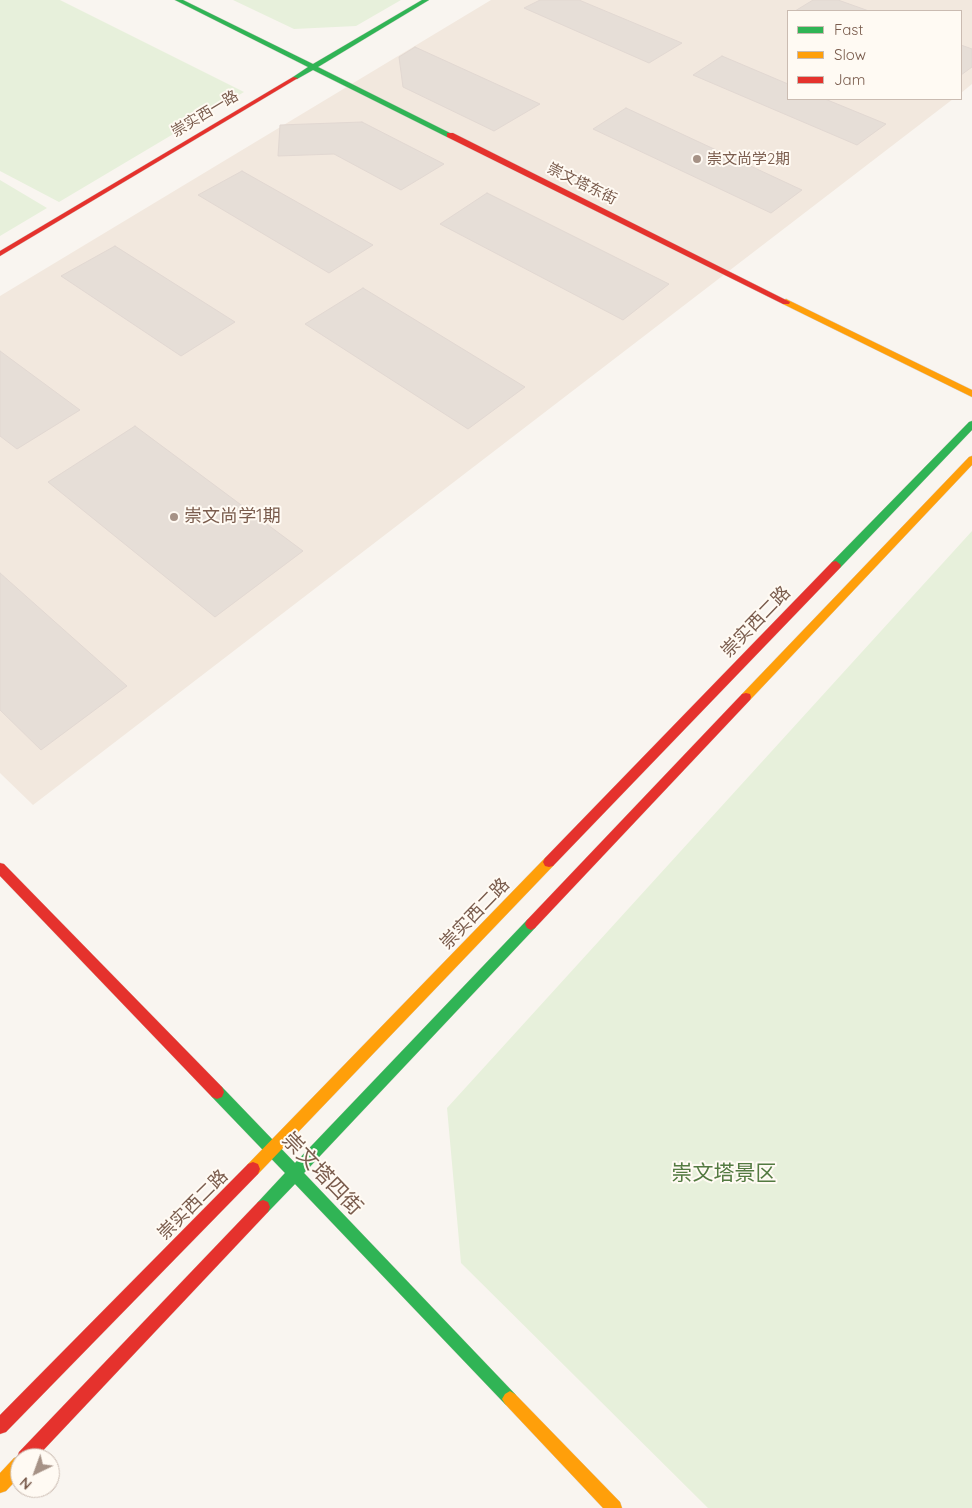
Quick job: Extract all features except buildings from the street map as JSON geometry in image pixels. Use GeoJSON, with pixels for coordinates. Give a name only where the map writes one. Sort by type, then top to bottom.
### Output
{"type":"FeatureCollection","features":[{"type":"Feature","properties":{"kind":"street","name":"崇文塔东街"},"geometry":{"type":"LineString","coordinates":[[178,0],[972,394]]}},
{"type":"Feature","properties":{"kind":"street","name":"崇实西一路"},"geometry":{"type":"LineString","coordinates":[[0,254],[426,0]]}},
{"type":"Feature","properties":{"kind":"street","name":"崇实西二路"},"geometry":{"type":"LineString","coordinates":[[0,1426],[272,1149],[972,424]]}},
{"type":"Feature","properties":{"kind":"street"},"geometry":{"type":"LineString","coordinates":[[35,1448],[972,459]]}},
{"type":"Feature","properties":{"kind":"street","name":"崇文塔四街"},"geometry":{"type":"LineString","coordinates":[[0,868],[296,1173],[614,1508]]}},
{"type":"Feature","properties":{"kind":"street"},"geometry":{"type":"LineString","coordinates":[[0,1485],[10,1474]]}},
{"type":"Feature","properties":{"kind":"shaded area"},"geometry":{"type":"Polygon","coordinates":[[[491,0],[972,0],[972,84],[962,92],[962,10],[787,10],[787,100],[952,100],[33,805],[0,773],[0,296],[491,0]]]}},
{"type":"Feature","properties":{"kind":"green space"},"geometry":{"type":"Polygon","coordinates":[[[0,0],[60,0],[244,92],[59,202],[0,171],[0,0]]]}},
{"type":"Feature","properties":{"kind":"green space"},"geometry":{"type":"Polygon","coordinates":[[[233,0],[401,0],[356,26],[294,29],[233,0]]]}},
{"type":"Feature","properties":{"kind":"green space"},"geometry":{"type":"Polygon","coordinates":[[[0,180],[47,208],[0,236],[0,180]]]}},
{"type":"Feature","properties":{"kind":"green space","name":"崇文塔景区"},"geometry":{"type":"Polygon","coordinates":[[[972,531],[972,1508],[708,1508],[461,1263],[447,1108],[972,531]]]}},
{"type":"Feature","properties":{"kind":"traffic: fast"},"geometry":{"type":"LineString","coordinates":[[178,0],[450,135]]}},
{"type":"Feature","properties":{"kind":"traffic: fast"},"geometry":{"type":"LineString","coordinates":[[295,78],[426,0]]}},
{"type":"Feature","properties":{"kind":"traffic: fast"},"geometry":{"type":"LineString","coordinates":[[836,565],[972,424]]}},
{"type":"Feature","properties":{"kind":"traffic: fast"},"geometry":{"type":"LineString","coordinates":[[263,1207],[531,924]]}},
{"type":"Feature","properties":{"kind":"traffic: fast"},"geometry":{"type":"LineString","coordinates":[[217,1092],[510,1399]]}},
{"type":"Feature","properties":{"kind":"traffic: slow"},"geometry":{"type":"LineString","coordinates":[[786,302],[972,394]]}},
{"type":"Feature","properties":{"kind":"traffic: slow"},"geometry":{"type":"LineString","coordinates":[[746,697],[972,459]]}},
{"type":"Feature","properties":{"kind":"traffic: slow"},"geometry":{"type":"LineString","coordinates":[[253,1169],[549,862]]}},
{"type":"Feature","properties":{"kind":"traffic: slow"},"geometry":{"type":"LineString","coordinates":[[510,1399],[614,1508]]}},
{"type":"Feature","properties":{"kind":"traffic: slow"},"geometry":{"type":"LineString","coordinates":[[0,1485],[10,1474]]}},
{"type":"Feature","properties":{"kind":"traffic: jam"},"geometry":{"type":"LineString","coordinates":[[0,254],[295,78]]}},
{"type":"Feature","properties":{"kind":"traffic: jam"},"geometry":{"type":"LineString","coordinates":[[450,135],[786,302]]}},
{"type":"Feature","properties":{"kind":"traffic: jam"},"geometry":{"type":"LineString","coordinates":[[549,862],[836,565]]}},
{"type":"Feature","properties":{"kind":"traffic: jam"},"geometry":{"type":"LineString","coordinates":[[531,924],[746,697]]}},
{"type":"Feature","properties":{"kind":"traffic: jam"},"geometry":{"type":"LineString","coordinates":[[0,868],[217,1092]]}},
{"type":"Feature","properties":{"kind":"traffic: jam"},"geometry":{"type":"LineString","coordinates":[[0,1426],[253,1169]]}},
{"type":"Feature","properties":{"kind":"traffic: jam"},"geometry":{"type":"LineString","coordinates":[[34,1448],[263,1207]]}},
{"type":"Feature","properties":{"kind":"place","name":"崇文尚学2期"},"geometry":{"type":"Point","coordinates":[697,159]}},
{"type":"Feature","properties":{"kind":"place","name":"崇文尚学1期"},"geometry":{"type":"Point","coordinates":[174,517]}}]}
